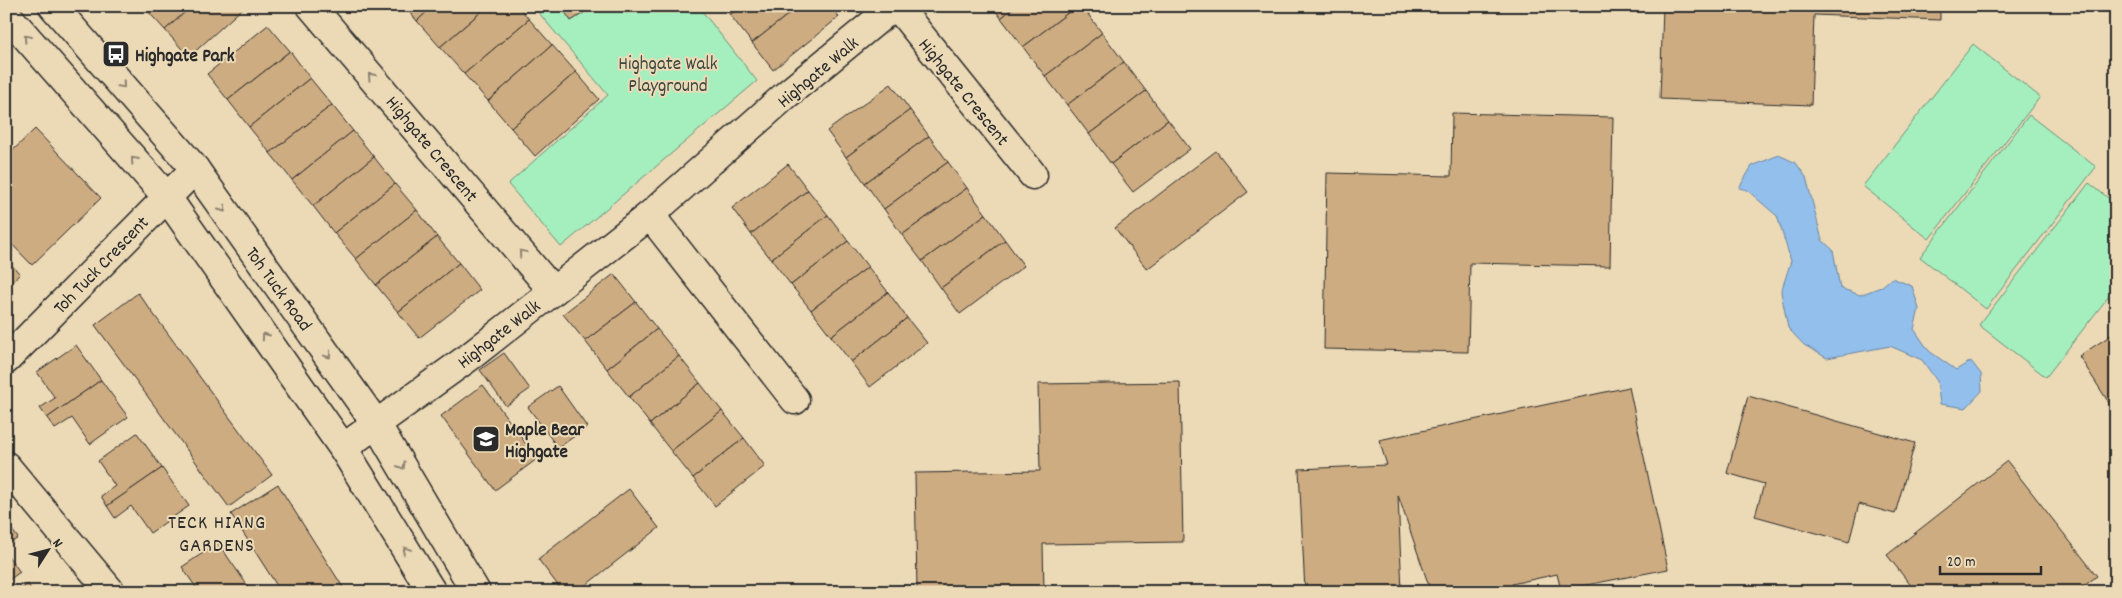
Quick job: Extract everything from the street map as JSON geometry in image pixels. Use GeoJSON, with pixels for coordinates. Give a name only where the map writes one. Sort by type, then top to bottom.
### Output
{"type":"FeatureCollection","features":[{"type":"Feature","properties":{"kind":"street","name":"Toh Tuck Road"},"geometry":{"type":"LineString","coordinates":[[53,6],[195,169],[377,424],[476,592]]}},
{"type":"Feature","properties":{"kind":"street","name":"Highgate Crescent"},"geometry":{"type":"LineString","coordinates":[[311,6],[553,291]]}},
{"type":"Feature","properties":{"kind":"street","name":"Highgate Crescent"},"geometry":{"type":"LineString","coordinates":[[896,6],[1033,175]]}},
{"type":"Feature","properties":{"kind":"street","name":"Highgate Walk"},"geometry":{"type":"LineString","coordinates":[[343,448],[472,355],[650,215],[786,95],[896,6]]}},
{"type":"Feature","properties":{"kind":"street"},"geometry":{"type":"LineString","coordinates":[[6,14],[166,196],[343,448],[432,592]]}},
{"type":"Feature","properties":{"kind":"street","name":"Toh Tuck Crescent"},"geometry":{"type":"LineString","coordinates":[[6,360],[166,196],[195,169]]}},
{"type":"Feature","properties":{"kind":"street"},"geometry":{"type":"LineString","coordinates":[[650,215],[795,400]]}},
{"type":"Feature","properties":{"kind":"street"},"geometry":{"type":"LineString","coordinates":[[6,466],[111,592]]}},
{"type":"Feature","properties":{"kind":"green space","name":"Highgate Walk Playground"},"geometry":{"type":"Polygon","coordinates":[[[533,6],[698,6],[757,81],[561,247],[508,184],[608,95],[533,6]]]}},
{"type":"Feature","properties":{"kind":"green space"},"geometry":{"type":"Polygon","coordinates":[[[1973,44],[2040,97],[1929,239],[1863,186],[1973,44]]]}},
{"type":"Feature","properties":{"kind":"green space"},"geometry":{"type":"Polygon","coordinates":[[[2029,115],[2096,167],[1986,309],[1920,257],[2029,115]]]}},
{"type":"Feature","properties":{"kind":"green space"},"geometry":{"type":"Polygon","coordinates":[[[2089,183],[2116,204],[2116,287],[2046,377],[1979,325],[2089,183]]]}},
{"type":"Feature","properties":{"kind":"water"},"geometry":{"type":"Polygon","coordinates":[[[1779,155],[1796,163],[1806,177],[1822,240],[1833,250],[1840,288],[1860,295],[1881,287],[1892,278],[1912,286],[1919,309],[1914,329],[1929,351],[1956,370],[1971,361],[1981,374],[1982,391],[1966,408],[1940,404],[1937,381],[1922,360],[1890,346],[1827,358],[1804,345],[1788,328],[1781,292],[1791,261],[1777,216],[1747,190],[1739,188],[1752,166],[1779,155]]]}},
{"type":"Feature","properties":{"kind":"building"},"geometry":{"type":"Polygon","coordinates":[[[143,6],[192,6],[165,30],[143,6]]]}},
{"type":"Feature","properties":{"kind":"building"},"geometry":{"type":"Polygon","coordinates":[[[192,6],[245,6],[189,57],[165,30],[192,6]]]}},
{"type":"Feature","properties":{"kind":"building"},"geometry":{"type":"Polygon","coordinates":[[[404,6],[433,6],[417,21],[404,6]]]}},
{"type":"Feature","properties":{"kind":"building"},"geometry":{"type":"Polygon","coordinates":[[[433,6],[488,6],[440,47],[417,21],[433,6]]]}},
{"type":"Feature","properties":{"kind":"building"},"geometry":{"type":"Polygon","coordinates":[[[488,6],[518,6],[529,19],[464,74],[440,47],[488,6]]]}},
{"type":"Feature","properties":{"kind":"building"},"geometry":{"type":"Polygon","coordinates":[[[561,6],[588,6],[590,9],[571,21],[561,6]]]}},
{"type":"Feature","properties":{"kind":"building"},"geometry":{"type":"Polygon","coordinates":[[[722,6],[741,6],[730,15],[722,6]]]}},
{"type":"Feature","properties":{"kind":"building"},"geometry":{"type":"Polygon","coordinates":[[[741,6],[799,6],[752,43],[730,15],[741,6]]]}},
{"type":"Feature","properties":{"kind":"building"},"geometry":{"type":"Polygon","coordinates":[[[799,6],[831,6],[839,17],[773,70],[752,43],[799,6]]]}},
{"type":"Feature","properties":{"kind":"building"},"geometry":{"type":"Polygon","coordinates":[[[992,6],[1016,6],[1001,18],[992,6]]]}},
{"type":"Feature","properties":{"kind":"building"},"geometry":{"type":"Polygon","coordinates":[[[1016,6],[1077,6],[1023,47],[1001,18],[1016,6]]]}},
{"type":"Feature","properties":{"kind":"building"},"geometry":{"type":"Polygon","coordinates":[[[1077,6],[1082,6],[1102,33],[1045,76],[1023,47],[1077,6]]]}},
{"type":"Feature","properties":{"kind":"building"},"geometry":{"type":"Polygon","coordinates":[[[1663,6],[1940,6],[1940,20],[1814,15],[1811,105],[1660,99],[1663,6]]]}},
{"type":"Feature","properties":{"kind":"building"},"geometry":{"type":"Polygon","coordinates":[[[529,19],[552,45],[488,101],[464,74],[529,19]]]}},
{"type":"Feature","properties":{"kind":"building"},"geometry":{"type":"Polygon","coordinates":[[[268,25],[290,51],[228,100],[207,74],[268,25]]]}},
{"type":"Feature","properties":{"kind":"building"},"geometry":{"type":"Polygon","coordinates":[[[1102,33],[1124,62],[1067,105],[1045,76],[1102,33]]]}},
{"type":"Feature","properties":{"kind":"building"},"geometry":{"type":"Polygon","coordinates":[[[552,45],[576,72],[511,128],[488,101],[552,45]]]}},
{"type":"Feature","properties":{"kind":"building"},"geometry":{"type":"Polygon","coordinates":[[[290,51],[310,78],[249,127],[228,100],[290,51]]]}},
{"type":"Feature","properties":{"kind":"building"},"geometry":{"type":"Polygon","coordinates":[[[1124,62],[1146,91],[1089,134],[1067,105],[1124,62]]]}},
{"type":"Feature","properties":{"kind":"building"},"geometry":{"type":"Polygon","coordinates":[[[576,72],[599,99],[535,156],[511,128],[576,72]]]}},
{"type":"Feature","properties":{"kind":"building"},"geometry":{"type":"Polygon","coordinates":[[[310,78],[332,105],[270,153],[249,127],[310,78]]]}},
{"type":"Feature","properties":{"kind":"building"},"geometry":{"type":"Polygon","coordinates":[[[891,84],[910,110],[846,157],[827,131],[891,84]]]}},
{"type":"Feature","properties":{"kind":"building"},"geometry":{"type":"Polygon","coordinates":[[[1146,91],[1168,120],[1111,164],[1089,134],[1146,91]]]}},
{"type":"Feature","properties":{"kind":"building"},"geometry":{"type":"Polygon","coordinates":[[[332,105],[353,131],[292,180],[270,153],[332,105]]]}},
{"type":"Feature","properties":{"kind":"building"},"geometry":{"type":"Polygon","coordinates":[[[910,110],[929,136],[865,183],[846,157],[910,110]]]}},
{"type":"Feature","properties":{"kind":"building"},"geometry":{"type":"Polygon","coordinates":[[[1452,113],[1613,117],[1610,266],[1470,263],[1468,352],[1324,349],[1327,173],[1451,176],[1452,113]]]}},
{"type":"Feature","properties":{"kind":"building"},"geometry":{"type":"Polygon","coordinates":[[[1168,120],[1190,149],[1133,192],[1111,164],[1168,120]]]}},
{"type":"Feature","properties":{"kind":"building"},"geometry":{"type":"Polygon","coordinates":[[[35,129],[101,198],[32,265],[6,238],[6,157],[35,129]]]}},
{"type":"Feature","properties":{"kind":"building"},"geometry":{"type":"Polygon","coordinates":[[[353,131],[374,157],[313,206],[292,180],[353,131]]]}},
{"type":"Feature","properties":{"kind":"building"},"geometry":{"type":"Polygon","coordinates":[[[929,136],[948,162],[884,209],[865,183],[929,136]]]}},
{"type":"Feature","properties":{"kind":"building"},"geometry":{"type":"Polygon","coordinates":[[[1216,151],[1248,192],[1147,269],[1115,228],[1216,151]]]}},
{"type":"Feature","properties":{"kind":"building"},"geometry":{"type":"Polygon","coordinates":[[[374,157],[395,184],[334,233],[313,206],[374,157]]]}},
{"type":"Feature","properties":{"kind":"building"},"geometry":{"type":"Polygon","coordinates":[[[948,162],[967,188],[902,235],[884,209],[948,162]]]}},
{"type":"Feature","properties":{"kind":"building"},"geometry":{"type":"Polygon","coordinates":[[[788,164],[808,190],[751,234],[732,208],[788,164]]]}},
{"type":"Feature","properties":{"kind":"building"},"geometry":{"type":"Polygon","coordinates":[[[395,184],[417,210],[356,259],[334,233],[395,184]]]}},
{"type":"Feature","properties":{"kind":"building"},"geometry":{"type":"Polygon","coordinates":[[[967,188],[986,214],[922,261],[902,235],[967,188]]]}},
{"type":"Feature","properties":{"kind":"building"},"geometry":{"type":"Polygon","coordinates":[[[808,190],[828,215],[771,259],[751,234],[808,190]]]}},
{"type":"Feature","properties":{"kind":"building"},"geometry":{"type":"Polygon","coordinates":[[[417,210],[437,237],[376,285],[356,259],[417,210]]]}},
{"type":"Feature","properties":{"kind":"building"},"geometry":{"type":"Polygon","coordinates":[[[986,214],[1005,240],[941,288],[922,261],[986,214]]]}},
{"type":"Feature","properties":{"kind":"building"},"geometry":{"type":"Polygon","coordinates":[[[828,215],[848,241],[791,285],[771,259],[828,215]]]}},
{"type":"Feature","properties":{"kind":"building"},"geometry":{"type":"Polygon","coordinates":[[[437,237],[459,263],[398,312],[376,285],[437,237]]]}},
{"type":"Feature","properties":{"kind":"building"},"geometry":{"type":"Polygon","coordinates":[[[1005,240],[1024,266],[960,314],[941,288],[1005,240]]]}},
{"type":"Feature","properties":{"kind":"building"},"geometry":{"type":"Polygon","coordinates":[[[848,241],[868,267],[811,310],[791,285],[848,241]]]}},
{"type":"Feature","properties":{"kind":"building"},"geometry":{"type":"Polygon","coordinates":[[[6,259],[20,274],[6,287],[6,259]]]}},
{"type":"Feature","properties":{"kind":"building"},"geometry":{"type":"Polygon","coordinates":[[[459,263],[480,290],[419,338],[398,312],[459,263]]]}},
{"type":"Feature","properties":{"kind":"building"},"geometry":{"type":"Polygon","coordinates":[[[868,267],[888,292],[831,336],[811,310],[868,267]]]}},
{"type":"Feature","properties":{"kind":"building"},"geometry":{"type":"Polygon","coordinates":[[[614,274],[636,302],[585,341],[563,314],[614,274]]]}},
{"type":"Feature","properties":{"kind":"building"},"geometry":{"type":"Polygon","coordinates":[[[888,292],[907,318],[851,362],[831,336],[888,292]]]}},
{"type":"Feature","properties":{"kind":"building"},"geometry":{"type":"Polygon","coordinates":[[[138,293],[272,475],[229,507],[95,325],[138,293]]]}},
{"type":"Feature","properties":{"kind":"building"},"geometry":{"type":"Polygon","coordinates":[[[636,302],[657,329],[607,369],[585,341],[636,302]]]}},
{"type":"Feature","properties":{"kind":"building"},"geometry":{"type":"Polygon","coordinates":[[[907,318],[927,343],[870,387],[851,362],[907,318]]]}},
{"type":"Feature","properties":{"kind":"building"},"geometry":{"type":"Polygon","coordinates":[[[657,329],[679,356],[629,397],[607,369],[657,329]]]}},
{"type":"Feature","properties":{"kind":"building"},"geometry":{"type":"Polygon","coordinates":[[[2116,332],[2116,414],[2079,356],[2116,332]]]}},
{"type":"Feature","properties":{"kind":"building"},"geometry":{"type":"Polygon","coordinates":[[[76,345],[101,380],[47,418],[40,408],[55,398],[37,372],[76,345]]]}},
{"type":"Feature","properties":{"kind":"building"},"geometry":{"type":"Polygon","coordinates":[[[504,353],[530,389],[506,406],[480,370],[504,353]]]}},
{"type":"Feature","properties":{"kind":"building"},"geometry":{"type":"Polygon","coordinates":[[[679,356],[700,383],[650,424],[629,397],[679,356]]]}},
{"type":"Feature","properties":{"kind":"building"},"geometry":{"type":"Polygon","coordinates":[[[101,380],[128,417],[90,444],[72,418],[55,429],[47,418],[101,380]]]}},
{"type":"Feature","properties":{"kind":"building"},"geometry":{"type":"Polygon","coordinates":[[[1180,382],[1183,542],[1043,544],[1044,592],[917,592],[915,473],[1040,471],[1038,384],[1180,382]]]}},
{"type":"Feature","properties":{"kind":"building"},"geometry":{"type":"Polygon","coordinates":[[[700,383],[722,411],[671,451],[650,424],[700,383]]]}},
{"type":"Feature","properties":{"kind":"building"},"geometry":{"type":"Polygon","coordinates":[[[483,385],[537,459],[495,490],[441,416],[483,385]]]}},
{"type":"Feature","properties":{"kind":"building"},"geometry":{"type":"Polygon","coordinates":[[[558,386],[587,427],[558,448],[528,407],[558,386]]]}},
{"type":"Feature","properties":{"kind":"building"},"geometry":{"type":"Polygon","coordinates":[[[1629,387],[1668,569],[1561,590],[1557,574],[1512,584],[1514,592],[1431,592],[1398,495],[1402,592],[1305,592],[1299,469],[1387,465],[1379,440],[1629,387]]]}},
{"type":"Feature","properties":{"kind":"building"},"geometry":{"type":"Polygon","coordinates":[[[1748,396],[1915,443],[1895,514],[1859,504],[1849,542],[1755,516],[1764,484],[1727,473],[1748,396]]]}},
{"type":"Feature","properties":{"kind":"building"},"geometry":{"type":"Polygon","coordinates":[[[722,411],[744,438],[693,478],[671,451],[722,411]]]}},
{"type":"Feature","properties":{"kind":"building"},"geometry":{"type":"Polygon","coordinates":[[[137,433],[162,468],[107,506],[101,496],[115,486],[98,461],[137,433]]]}},
{"type":"Feature","properties":{"kind":"building"},"geometry":{"type":"Polygon","coordinates":[[[744,438],[765,466],[715,506],[693,478],[744,438]]]}},
{"type":"Feature","properties":{"kind":"building"},"geometry":{"type":"Polygon","coordinates":[[[2007,461],[2097,576],[2076,592],[1916,592],[1887,555],[2007,461]]]}},
{"type":"Feature","properties":{"kind":"building"},"geometry":{"type":"Polygon","coordinates":[[[162,468],[189,506],[150,533],[131,506],[115,518],[107,506],[162,468]]]}},
{"type":"Feature","properties":{"kind":"building"},"geometry":{"type":"Polygon","coordinates":[[[278,484],[346,592],[281,592],[231,514],[278,484]]]}},
{"type":"Feature","properties":{"kind":"building"},"geometry":{"type":"Polygon","coordinates":[[[629,489],[659,528],[577,592],[563,592],[538,559],[629,489]]]}},
{"type":"Feature","properties":{"kind":"building"},"geometry":{"type":"Polygon","coordinates":[[[6,522],[18,538],[6,546],[6,522]]]}},
{"type":"Feature","properties":{"kind":"building"},"geometry":{"type":"Polygon","coordinates":[[[218,543],[252,592],[199,592],[182,567],[218,543]]]}},
{"type":"Feature","properties":{"kind":"building"},"geometry":{"type":"Polygon","coordinates":[[[6,553],[20,572],[6,582],[6,553]]]}},
{"type":"Feature","properties":{"kind":"building"},"geometry":{"type":"Polygon","coordinates":[[[28,584],[33,592],[17,592],[28,584]]]}},
{"type":"Feature","properties":{"kind":"place","name":"Highgate Park"},"geometry":{"type":"Point","coordinates":[116,54]}},
{"type":"Feature","properties":{"kind":"place","name":"Maple Bear Highgate"},"geometry":{"type":"Point","coordinates":[486,439]}},
{"type":"Feature","properties":{"kind":"district","name":"TECK HIANG GARDENS"},"geometry":{"type":"Point","coordinates":[217,532]}}]}
